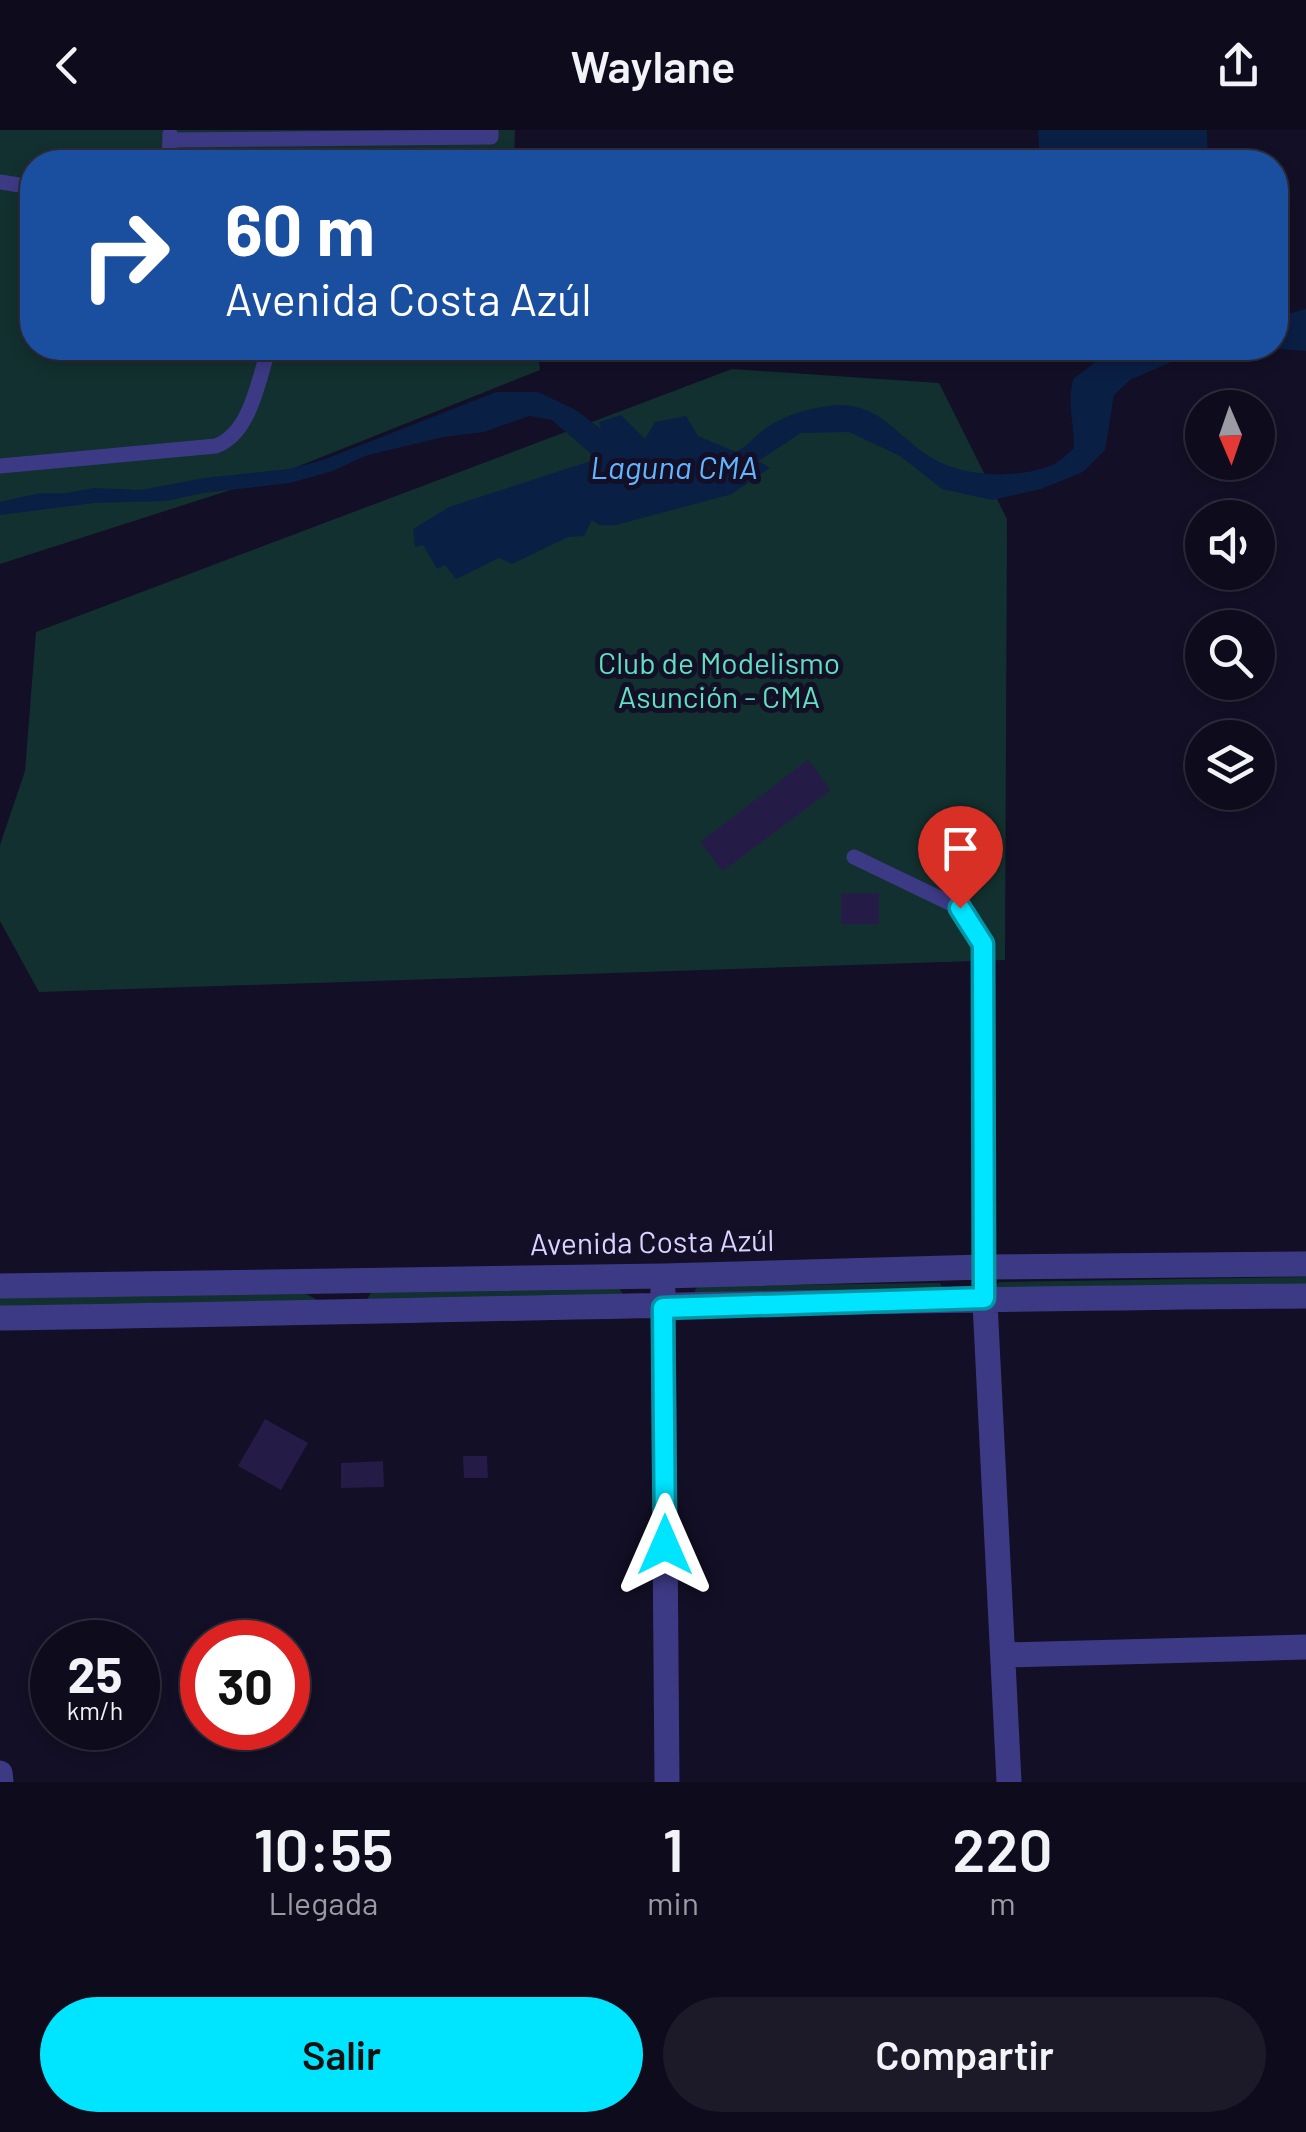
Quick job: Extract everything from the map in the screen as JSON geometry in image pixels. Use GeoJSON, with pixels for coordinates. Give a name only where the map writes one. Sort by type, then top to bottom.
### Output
{"type":"FeatureCollection","features":[{"type":"Feature","properties":{"kind":"street","name":"Avenida Costa Azúl"},"geometry":{"type":"LineString","coordinates":[[0,1286],[663,1276],[983,1266],[1306,1264]]}},
{"type":"Feature","properties":{"kind":"street"},"geometry":{"type":"LineString","coordinates":[[983,1266],[1009,1782]]}},
{"type":"Feature","properties":{"kind":"street"},"geometry":{"type":"LineString","coordinates":[[663,1276],[667,1782]]}},
{"type":"Feature","properties":{"kind":"street"},"geometry":{"type":"LineString","coordinates":[[342,1281],[343,1313]]}},
{"type":"Feature","properties":{"kind":"street"},"geometry":{"type":"LineString","coordinates":[[0,1318],[663,1308],[984,1298],[1306,1296]]}},
{"type":"Feature","properties":{"kind":"street"},"geometry":{"type":"LineString","coordinates":[[1003,1654],[1306,1647]]}},
{"type":"Feature","properties":{"kind":"street"},"geometry":{"type":"LineString","coordinates":[[0,1773],[0,1782]]}},
{"type":"Feature","properties":{"kind":"lane"},"geometry":{"type":"LineString","coordinates":[[170,135],[491,137],[491,130]]}},
{"type":"Feature","properties":{"kind":"lane"},"geometry":{"type":"LineString","coordinates":[[0,466],[216,446],[230,441],[243,424],[264,360]]}},
{"type":"Feature","properties":{"kind":"lane"},"geometry":{"type":"LineString","coordinates":[[854,857],[960,908],[983,944],[983,1266]]}},
{"type":"Feature","properties":{"kind":"green space"},"geometry":{"type":"Polygon","coordinates":[[[0,130],[515,130],[514,150],[20,150],[20,360],[539,360],[540,370],[274,476],[0,564],[0,130]]]}},
{"type":"Feature","properties":{"kind":"green space","name":"Club de Modelismo Asunción - CMA"},"geometry":{"type":"Polygon","coordinates":[[[732,369],[939,383],[1007,519],[1005,960],[39,992],[0,921],[0,845],[25,771],[36,632],[732,369]]]}},
{"type":"Feature","properties":{"kind":"green space"},"geometry":{"type":"Polygon","coordinates":[[[1306,1277],[1306,1288],[1000,1293],[996,1286],[999,1282],[1306,1277]]]}},
{"type":"Feature","properties":{"kind":"green space"},"geometry":{"type":"Polygon","coordinates":[[[940,1283],[944,1290],[696,1297],[695,1290],[699,1286],[940,1283]]]}},
{"type":"Feature","properties":{"kind":"green space"},"geometry":{"type":"Polygon","coordinates":[[[619,1288],[624,1296],[367,1300],[371,1292],[619,1288]]]}},
{"type":"Feature","properties":{"kind":"green space"},"geometry":{"type":"Polygon","coordinates":[[[305,1293],[317,1300],[0,1309],[0,1298],[305,1293]]]}},
{"type":"Feature","properties":{"kind":"water"},"geometry":{"type":"Polygon","coordinates":[[[1038,130],[1207,130],[1208,150],[1039,150],[1038,130]]]}},
{"type":"Feature","properties":{"kind":"water"},"geometry":{"type":"Polygon","coordinates":[[[1306,309],[1306,351],[1288,350],[1288,314],[1306,309]]]}},
{"type":"Feature","properties":{"kind":"water","name":"Laguna CMA"},"geometry":{"type":"Polygon","coordinates":[[[1176,360],[1130,380],[1114,395],[1105,450],[1083,472],[1041,489],[992,500],[942,489],[900,456],[849,432],[801,433],[758,461],[770,468],[732,494],[616,525],[599,525],[592,520],[584,536],[568,537],[512,564],[499,558],[456,579],[445,565],[437,569],[423,545],[415,547],[413,529],[449,507],[597,459],[552,420],[529,416],[484,432],[443,437],[365,456],[333,471],[290,483],[166,501],[94,503],[0,515],[0,502],[40,493],[93,488],[141,490],[204,478],[289,469],[323,460],[496,392],[538,392],[576,410],[601,429],[599,422],[621,415],[645,439],[655,422],[686,416],[698,436],[736,452],[773,423],[791,415],[820,407],[852,406],[875,414],[937,461],[985,474],[1019,473],[1053,465],[1074,448],[1073,379],[1094,363],[1176,360]]]}},
{"type":"Feature","properties":{"kind":"building"},"geometry":{"type":"Polygon","coordinates":[[[808,760],[831,790],[723,871],[700,842],[808,760]]]}},
{"type":"Feature","properties":{"kind":"building"},"geometry":{"type":"Polygon","coordinates":[[[841,893],[879,893],[879,924],[841,924],[841,893]]]}},
{"type":"Feature","properties":{"kind":"building"},"geometry":{"type":"Polygon","coordinates":[[[265,1419],[308,1443],[281,1490],[238,1466],[265,1419]]]}},
{"type":"Feature","properties":{"kind":"building"},"geometry":{"type":"Polygon","coordinates":[[[463,1456],[487,1456],[488,1478],[464,1478],[463,1456]]]}},
{"type":"Feature","properties":{"kind":"building"},"geometry":{"type":"Polygon","coordinates":[[[383,1461],[384,1487],[341,1488],[341,1463],[383,1461]]]}},
{"type":"Feature","properties":{"kind":"route"},"geometry":{"type":"LineString","coordinates":[[665,1545],[663,1308],[984,1298],[983,944],[960,908]]}}]}
